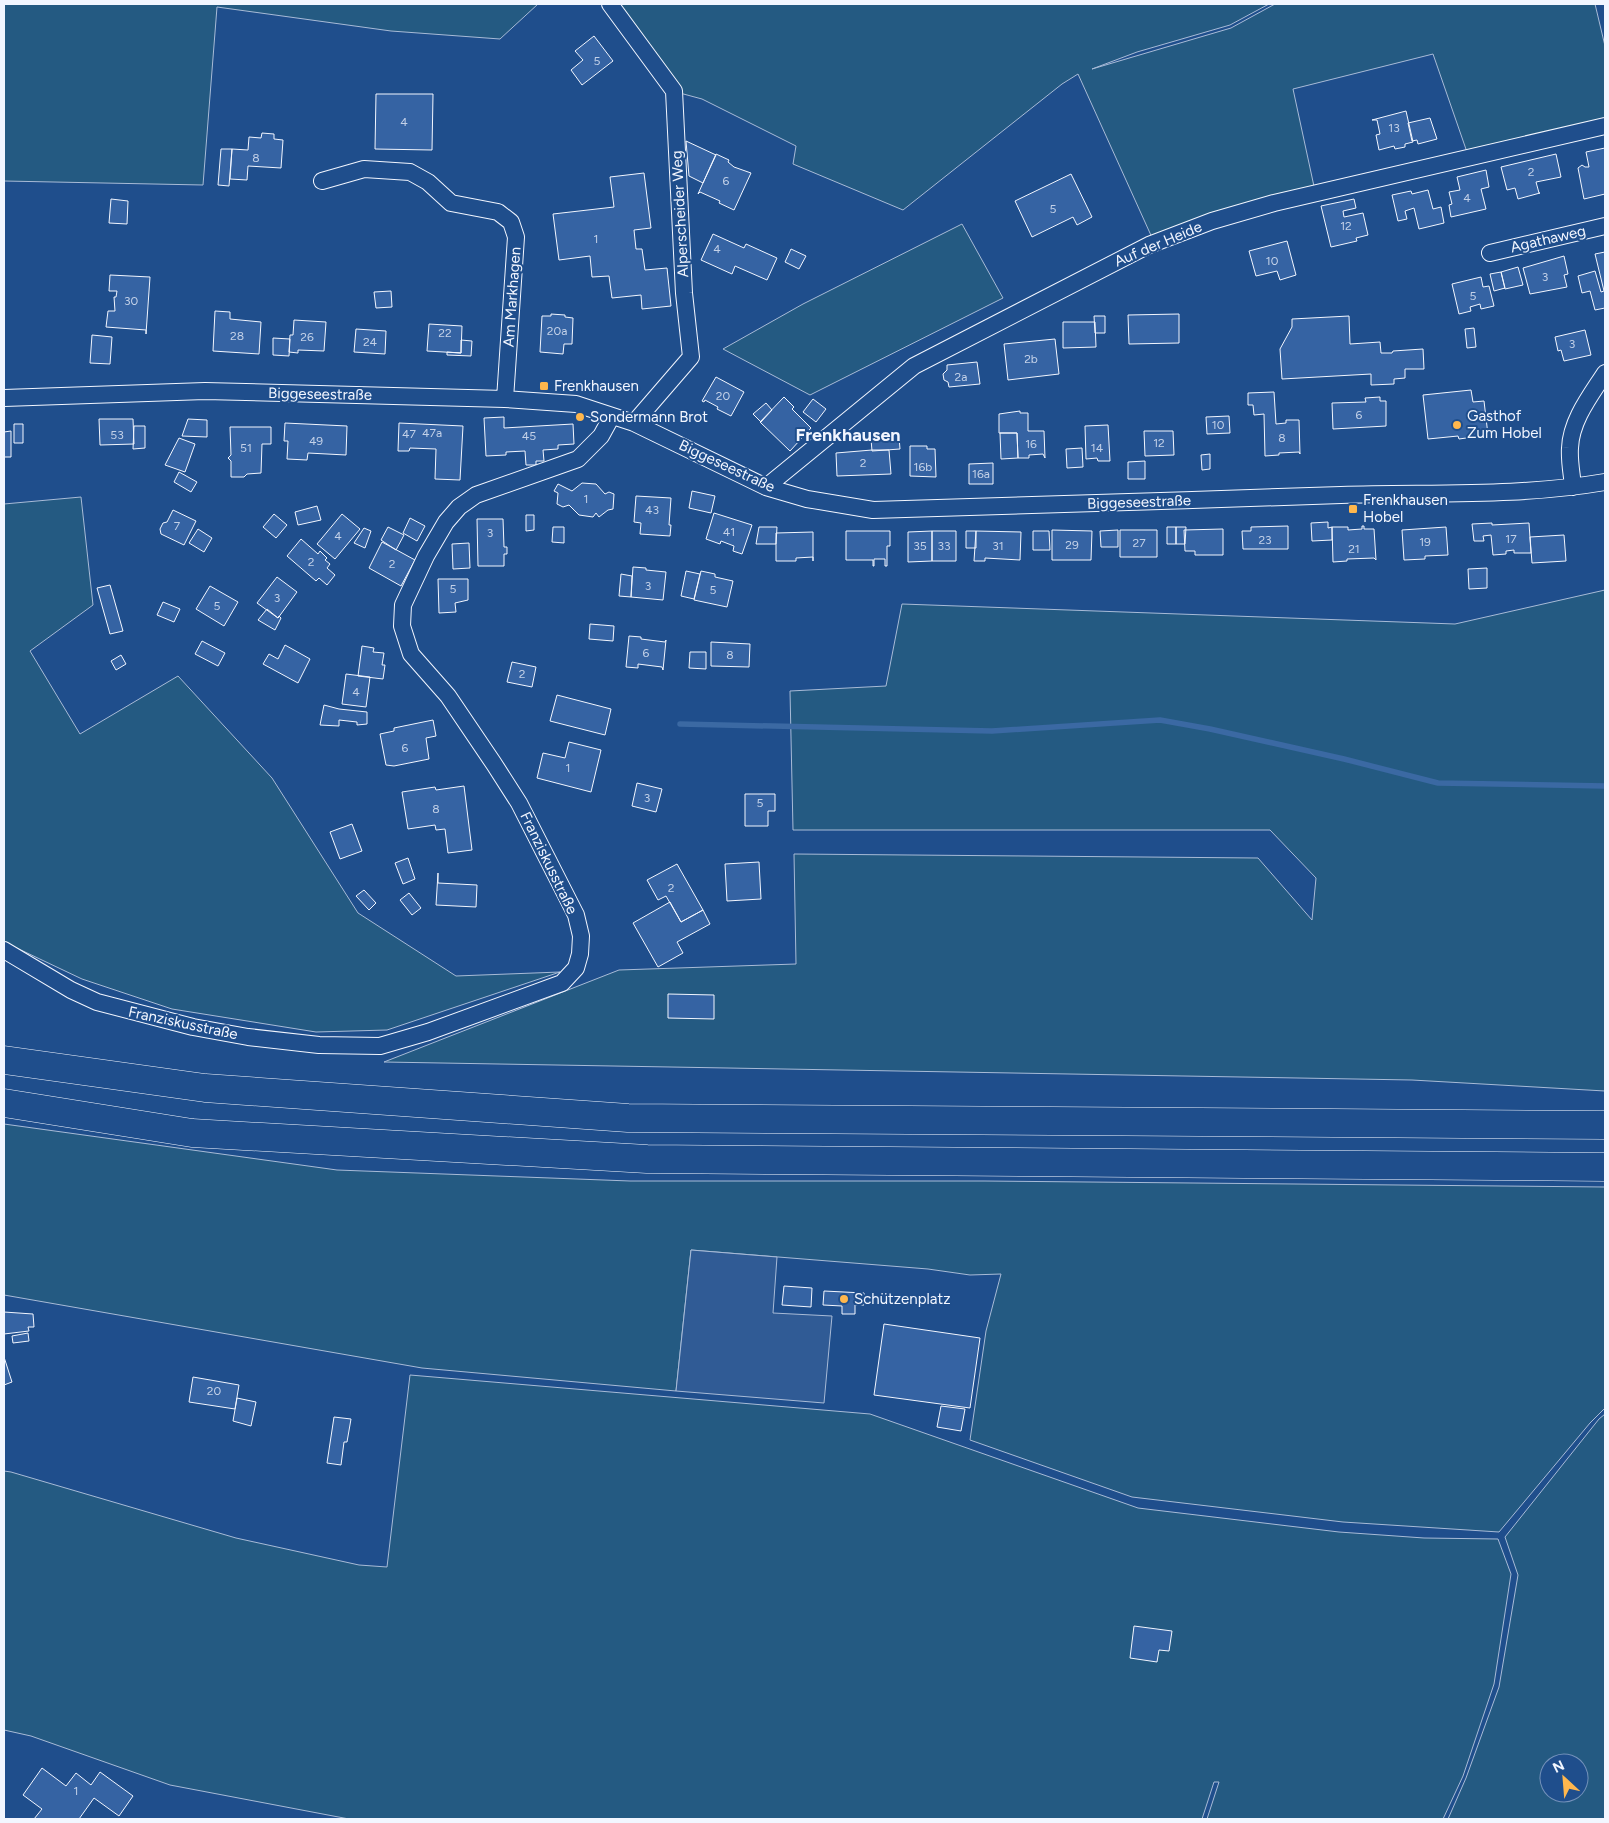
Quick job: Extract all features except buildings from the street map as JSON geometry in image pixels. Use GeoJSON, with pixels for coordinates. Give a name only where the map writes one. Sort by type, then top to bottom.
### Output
{"type":"FeatureCollection","features":[{"type":"Feature","properties":{"kind":"highway"},"geometry":{"type":"LineString","coordinates":[[4,1060],[205,1088],[628,1118],[1605,1125]]}},
{"type":"Feature","properties":{"kind":"highway"},"geometry":{"type":"LineString","coordinates":[[4,1104],[192,1133],[647,1159],[1605,1167]]}},
{"type":"Feature","properties":{"kind":"street","name":"Alperscheider Weg"},"geometry":{"type":"LineString","coordinates":[[610,4],[674,91],[684,293],[690,357],[634,423]]}},
{"type":"Feature","properties":{"kind":"street","name":"Auf der Heide"},"geometry":{"type":"LineString","coordinates":[[766,487],[914,366],[1149,245],[1212,221],[1274,202],[1605,126]]}},
{"type":"Feature","properties":{"kind":"street","name":"Am Markhagen"},"geometry":{"type":"LineString","coordinates":[[322,181],[364,169],[410,172],[428,182],[452,203],[498,212],[510,222],[516,237],[505,399]]}},
{"type":"Feature","properties":{"kind":"street","name":"Agathaweg"},"geometry":{"type":"LineString","coordinates":[[1490,253],[1605,226]]}},
{"type":"Feature","properties":{"kind":"street"},"geometry":{"type":"LineString","coordinates":[[1573,487],[1570,447],[1573,431],[1585,405],[1605,373]]}},
{"type":"Feature","properties":{"kind":"street","name":"Biggeseestraße"},"geometry":{"type":"LineString","coordinates":[[4,398],[205,391],[505,399],[576,404],[634,423],[766,487],[807,499],[873,510],[1349,495],[1517,492],[1605,482]]}},
{"type":"Feature","properties":{"kind":"street","name":"Franziskusstraße"},"geometry":{"type":"LineString","coordinates":[[4,950],[71,990],[97,1002],[193,1027],[248,1037],[319,1045],[380,1046],[428,1032],[562,983],[576,968],[580,954],[581,936],[576,915],[519,803],[448,696],[411,654],[402,626],[403,606],[431,548],[446,522],[459,506],[476,495],[578,459],[601,436],[612,416]]}},
{"type":"Feature","properties":{"kind":"shaded area"},"geometry":{"type":"Polygon","coordinates":[[[4,4],[538,4],[500,39],[391,31],[217,7],[203,185],[4,181],[4,4]]]}},
{"type":"Feature","properties":{"kind":"shaded area"},"geometry":{"type":"Polygon","coordinates":[[[614,4],[1269,4],[1230,25],[1137,52],[1092,69],[1231,28],[1275,4],[1595,4],[1605,46],[1605,126],[1468,155],[1433,54],[1293,89],[1315,191],[1154,242],[1078,74],[1062,84],[903,210],[793,164],[796,146],[702,99],[676,92],[614,4]]]}},
{"type":"Feature","properties":{"kind":"shaded area"},"geometry":{"type":"Polygon","coordinates":[[[962,224],[1003,298],[810,395],[723,349],[803,304],[962,224]]]}},
{"type":"Feature","properties":{"kind":"shaded area"},"geometry":{"type":"Polygon","coordinates":[[[81,497],[93,605],[30,651],[80,734],[178,676],[272,778],[358,913],[456,976],[560,972],[387,1030],[316,1032],[172,1009],[82,979],[4,942],[4,504],[81,497]]]}},
{"type":"Feature","properties":{"kind":"shaded area"},"geometry":{"type":"Polygon","coordinates":[[[1605,590],[1605,1091],[1412,1080],[384,1062],[619,970],[796,964],[794,854],[1258,858],[1312,920],[1316,878],[1270,830],[793,830],[790,691],[886,686],[902,604],[1455,624],[1605,590]]]}},
{"type":"Feature","properties":{"kind":"shaded area"},"geometry":{"type":"Polygon","coordinates":[[[4,1124],[337,1170],[630,1181],[984,1181],[1605,1187],[1605,1408],[1590,1423],[1499,1532],[1343,1522],[1132,1497],[970,1440],[986,1331],[1001,1274],[970,1275],[928,1269],[691,1250],[676,1391],[422,1368],[4,1295],[4,1124]]]}},
{"type":"Feature","properties":{"kind":"shaded area"},"geometry":{"type":"Polygon","coordinates":[[[691,1250],[777,1257],[773,1313],[832,1316],[824,1403],[676,1391],[691,1250]]]}},
{"type":"Feature","properties":{"kind":"shaded area"},"geometry":{"type":"Polygon","coordinates":[[[410,1375],[870,1414],[1138,1508],[1339,1532],[1424,1538],[1498,1539],[1511,1574],[1494,1684],[1463,1776],[1443,1819],[1207,1819],[1219,1782],[1214,1782],[1202,1819],[349,1819],[170,1785],[31,1736],[4,1730],[4,1471],[236,1538],[359,1565],[387,1567],[410,1375]]]}},
{"type":"Feature","properties":{"kind":"shaded area"},"geometry":{"type":"Polygon","coordinates":[[[1605,1414],[1605,1819],[1448,1819],[1466,1778],[1499,1687],[1518,1575],[1505,1537],[1599,1419],[1605,1414]]]}},
{"type":"Feature","properties":{"kind":"waterway"},"geometry":{"type":"LineString","coordinates":[[680,724],[992,731],[1160,720],[1210,729],[1344,759],[1438,783],[1605,786]]}},
{"type":"Feature","properties":{"kind":"place","name":"Frenkhausen"},"geometry":{"type":"Point","coordinates":[544,386]}},
{"type":"Feature","properties":{"kind":"place","name":"Sondermann Brot"},"geometry":{"type":"Point","coordinates":[580,417]}},
{"type":"Feature","properties":{"kind":"place","name":"Gasthof Zum Hobel"},"geometry":{"type":"Point","coordinates":[1457,425]}},
{"type":"Feature","properties":{"kind":"place","name":"Frenkhausen Hobel"},"geometry":{"type":"Point","coordinates":[1353,509]}},
{"type":"Feature","properties":{"kind":"place","name":"Schützenplatz"},"geometry":{"type":"Point","coordinates":[844,1299]}},
{"type":"Feature","properties":{"kind":"district","name":"Frenkhausen"},"geometry":{"type":"Point","coordinates":[848,435]}}]}
